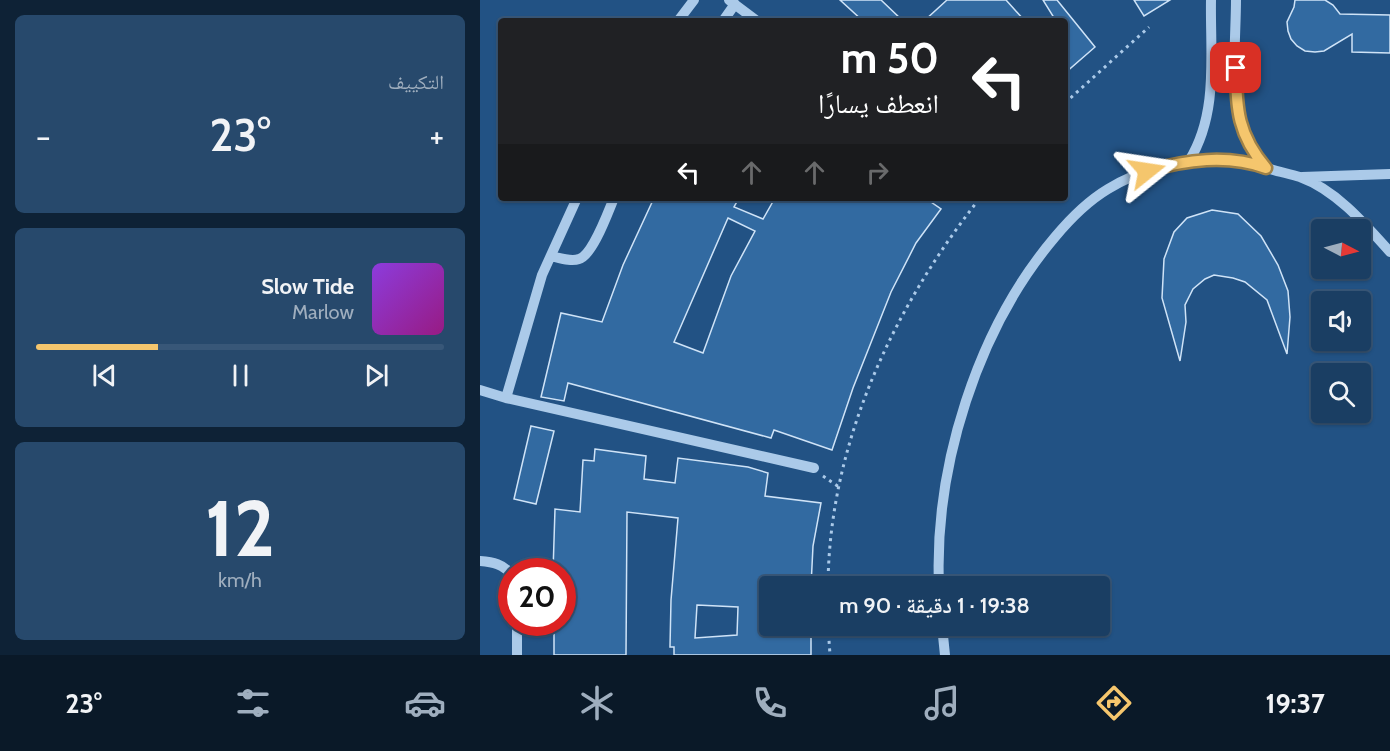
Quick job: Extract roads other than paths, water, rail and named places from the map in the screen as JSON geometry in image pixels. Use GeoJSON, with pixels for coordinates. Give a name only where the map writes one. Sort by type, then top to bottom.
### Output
{"type":"FeatureCollection","features":[{"type":"Feature","properties":{"kind":"lane"},"geometry":{"type":"LineString","coordinates":[[680,18],[694,0]]}},
{"type":"Feature","properties":{"kind":"lane"},"geometry":{"type":"LineString","coordinates":[[1189,161],[1201,139],[1208,116],[1211,0]]}},
{"type":"Feature","properties":{"kind":"lane"},"geometry":{"type":"LineString","coordinates":[[1236,0],[1238,115],[1245,138],[1266,168]]}},
{"type":"Feature","properties":{"kind":"lane"},"geometry":{"type":"LineString","coordinates":[[724,18],[732,2],[753,18]]}},
{"type":"Feature","properties":{"kind":"lane"},"geometry":{"type":"LineString","coordinates":[[939,576],[942,513],[954,446],[973,382],[1001,317],[1019,285],[1063,227],[1098,196],[1127,179],[1189,161],[1227,160],[1251,163],[1302,177],[1390,174]]}},
{"type":"Feature","properties":{"kind":"lane"},"geometry":{"type":"LineString","coordinates":[[1302,177],[1349,209],[1390,252]]}},
{"type":"Feature","properties":{"kind":"lane"},"geometry":{"type":"LineString","coordinates":[[506,398],[542,275],[576,201]]}},
{"type":"Feature","properties":{"kind":"lane"},"geometry":{"type":"LineString","coordinates":[[551,256],[572,260],[582,259],[590,251],[613,201]]}},
{"type":"Feature","properties":{"kind":"lane"},"geometry":{"type":"LineString","coordinates":[[480,390],[506,398],[813,468]]}},
{"type":"Feature","properties":{"kind":"lane"},"geometry":{"type":"LineString","coordinates":[[480,561],[498,564]]}},
{"type":"Feature","properties":{"kind":"lane"},"geometry":{"type":"LineString","coordinates":[[517,636],[517,655]]}},
{"type":"Feature","properties":{"kind":"lane"},"geometry":{"type":"LineString","coordinates":[[943,636],[945,655]]}}]}
